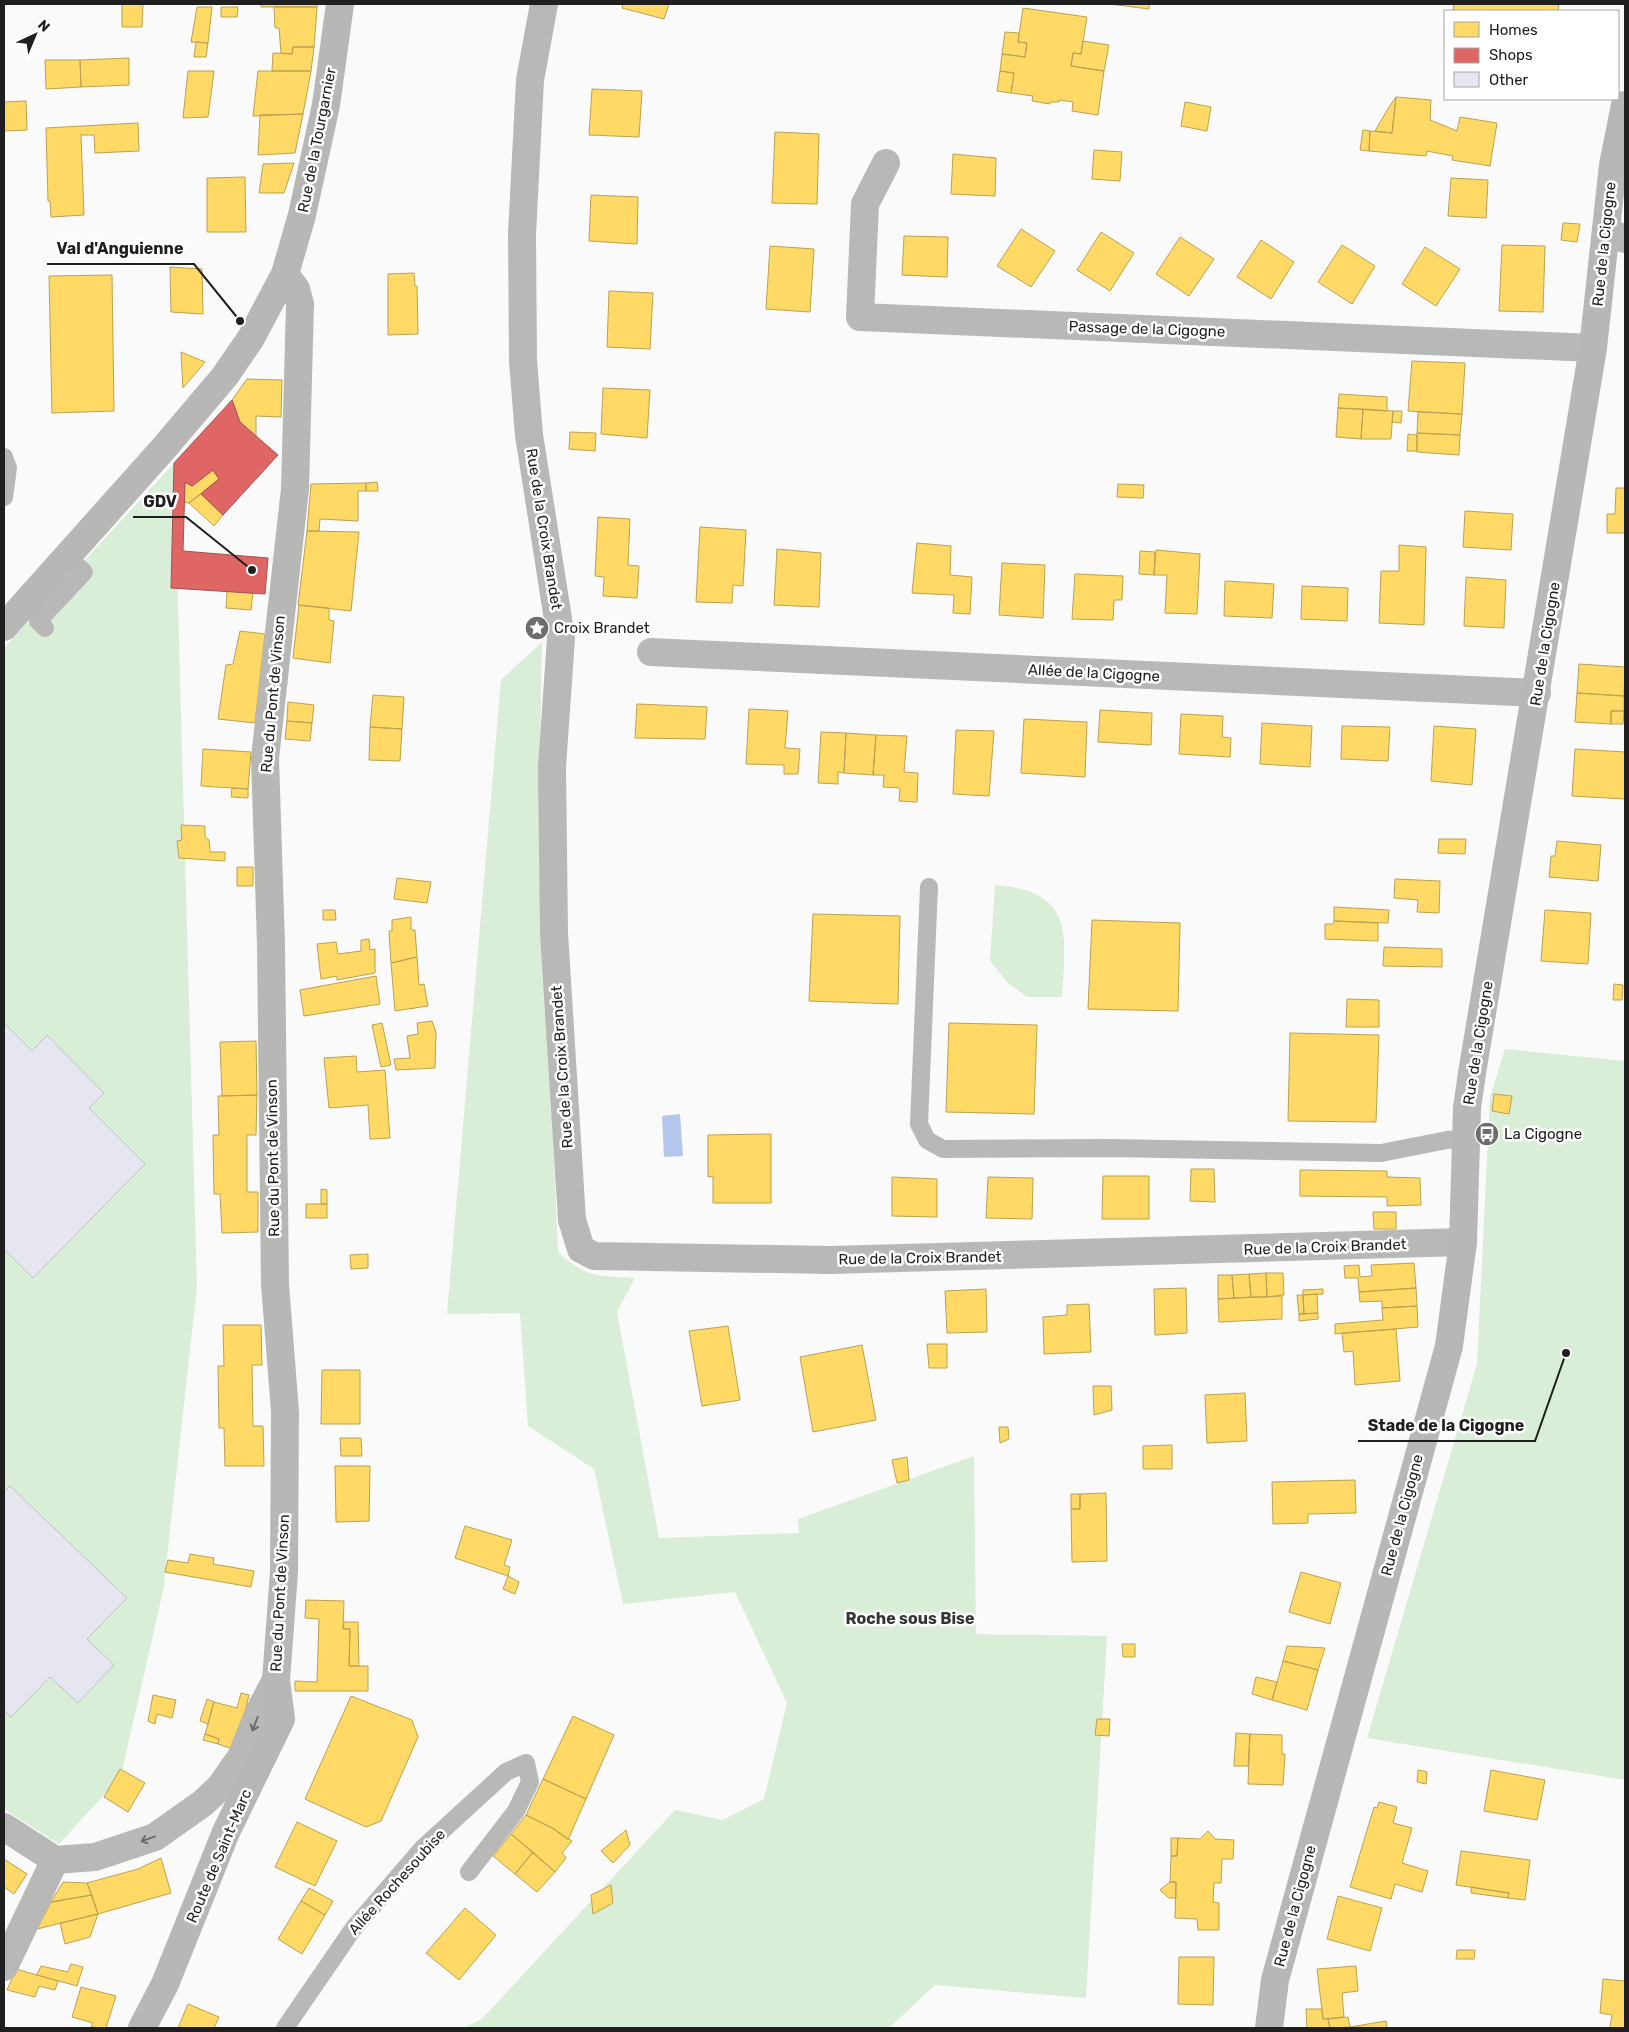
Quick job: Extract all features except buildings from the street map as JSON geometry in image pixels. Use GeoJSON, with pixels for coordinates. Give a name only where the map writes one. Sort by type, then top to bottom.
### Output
{"type":"FeatureCollection","features":[{"type":"Feature","properties":{"kind":"street","name":"Rue de la Tourgarnier"},"geometry":{"type":"LineString","coordinates":[[4,628],[164,448],[225,376],[251,338],[285,274],[302,215],[326,105],[340,4]]}},
{"type":"Feature","properties":{"kind":"street","name":"Rue de la Croix Brandet"},"geometry":{"type":"LineString","coordinates":[[544,4],[530,80],[522,234],[523,361],[529,435],[561,638],[552,767],[554,932],[572,1220],[581,1249],[594,1256],[830,1260],[1463,1242]]}},
{"type":"Feature","properties":{"kind":"street","name":"Rue de la Cigogne"},"geometry":{"type":"LineString","coordinates":[[1269,2028],[1275,1980],[1449,1346],[1463,1242],[1468,1108],[1477,1040],[1593,348],[1615,235],[1625,105]]}},
{"type":"Feature","properties":{"kind":"street","name":"Passage de la Cigogne"},"geometry":{"type":"LineString","coordinates":[[886,163],[865,204],[860,317],[1593,348]]}},
{"type":"Feature","properties":{"kind":"street","name":"Rue du Pont de Vinson"},"geometry":{"type":"LineString","coordinates":[[56,1860],[96,1857],[154,1837],[203,1803],[220,1787],[242,1757],[259,1712],[276,1680],[284,1572],[285,1412],[275,1284],[271,945],[265,758],[295,489],[300,304],[296,289],[285,274]]}},
{"type":"Feature","properties":{"kind":"street","name":"Allée de la Cigogne"},"geometry":{"type":"LineString","coordinates":[[651,652],[1536,693]]}},
{"type":"Feature","properties":{"kind":"street","name":"Route de Saint-Marc"},"geometry":{"type":"LineString","coordinates":[[142,2028],[165,1984],[226,1832],[280,1719],[276,1680]]}},
{"type":"Feature","properties":{"kind":"street"},"geometry":{"type":"LineString","coordinates":[[4,1827],[56,1860],[4,1967]]}},
{"type":"Feature","properties":{"kind":"lane"},"geometry":{"type":"LineString","coordinates":[[4,457],[8,468],[4,497]]}},
{"type":"Feature","properties":{"kind":"lane"},"geometry":{"type":"LineString","coordinates":[[45,628],[38,621],[84,572],[66,556]]}},
{"type":"Feature","properties":{"kind":"lane"},"geometry":{"type":"LineString","coordinates":[[929,887],[919,1124],[927,1140],[943,1149],[1110,1148],[1381,1153],[1448,1140],[1467,1140]]}},
{"type":"Feature","properties":{"kind":"lane","name":"Allée Rochesoubise"},"geometry":{"type":"LineString","coordinates":[[285,2028],[353,1929],[423,1848],[506,1772],[526,1763],[530,1782],[516,1811],[469,1872]]}},
{"type":"Feature","properties":{"kind":"green space"},"geometry":{"type":"Polygon","coordinates":[[[174,463],[197,1286],[164,1586],[121,1776],[59,1844],[4,1809],[4,648],[174,463]]]}},
{"type":"Feature","properties":{"kind":"green space"},"geometry":{"type":"Polygon","coordinates":[[[542,642],[539,820],[558,1252],[577,1267],[594,1274],[635,1278],[617,1312],[659,1538],[799,1533],[798,1519],[974,1456],[976,1634],[1107,1636],[1086,1998],[935,1985],[889,2028],[464,2028],[482,2019],[675,1810],[723,1820],[764,1799],[787,1703],[735,1592],[623,1604],[594,1469],[528,1426],[520,1313],[447,1314],[501,680],[542,642]]]}},
{"type":"Feature","properties":{"kind":"green space"},"geometry":{"type":"Polygon","coordinates":[[[995,885],[1021,889],[1039,896],[1052,906],[1060,919],[1064,953],[1062,997],[1027,997],[1009,984],[990,961],[995,885]]]}},
{"type":"Feature","properties":{"kind":"green space"},"geometry":{"type":"Polygon","coordinates":[[[1505,1049],[1625,1061],[1625,1780],[1367,1738],[1477,1364],[1490,1097],[1505,1049]]]}},
{"type":"Feature","properties":{"kind":"water"},"geometry":{"type":"Polygon","coordinates":[[[680,1114],[683,1156],[664,1157],[662,1116],[680,1114]]]}},
{"type":"Feature","properties":{"kind":"place","name":"Val d'Anguienne"},"geometry":{"type":"Point","coordinates":[240,321]}},
{"type":"Feature","properties":{"kind":"place","name":"GDV"},"geometry":{"type":"Point","coordinates":[252,570]}},
{"type":"Feature","properties":{"kind":"place","name":"Croix Brandet"},"geometry":{"type":"Point","coordinates":[537,628]}},
{"type":"Feature","properties":{"kind":"place","name":"La Cigogne"},"geometry":{"type":"Point","coordinates":[1487,1134]}},
{"type":"Feature","properties":{"kind":"place","name":"Stade de la Cigogne"},"geometry":{"type":"Point","coordinates":[1566,1353]}},
{"type":"Feature","properties":{"kind":"district","name":"Roche sous Bise"},"geometry":{"type":"Point","coordinates":[910,1618]}}]}
